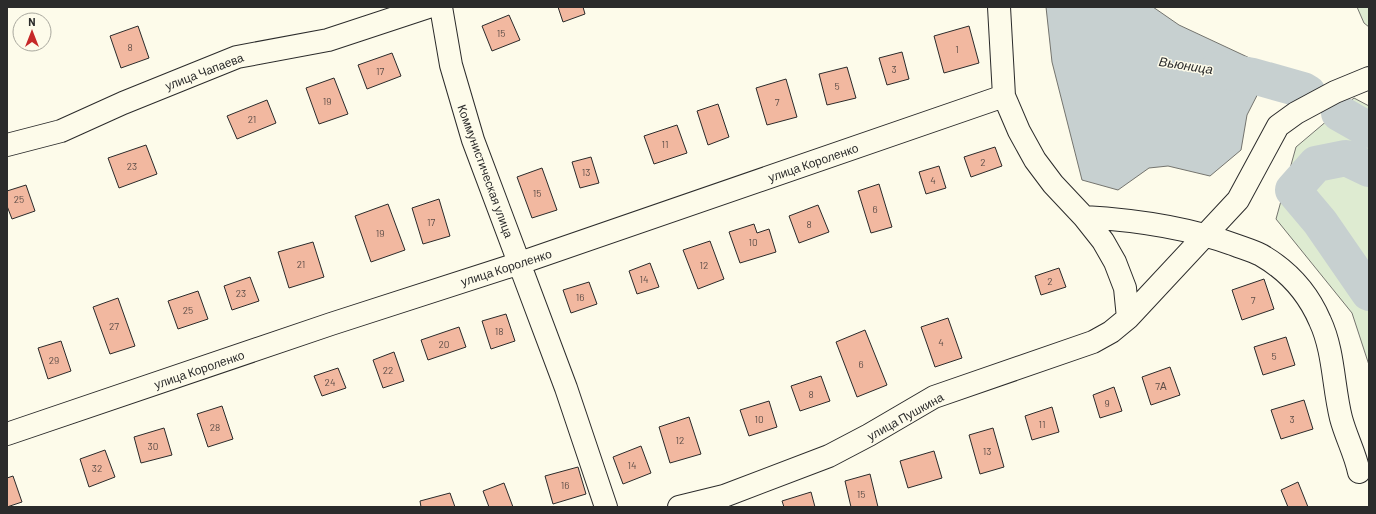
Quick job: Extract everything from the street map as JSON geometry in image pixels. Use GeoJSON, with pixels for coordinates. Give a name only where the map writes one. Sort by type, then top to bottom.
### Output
{"type":"FeatureCollection","features":[{"type":"Feature","properties":{"kind":"street","name":"улица Чапаева"},"geometry":{"type":"LineString","coordinates":[[7,145],[61,131],[123,103],[237,57],[328,40],[428,7]]}},
{"type":"Feature","properties":{"kind":"street","name":"Коммунистическая улица"},"geometry":{"type":"LineString","coordinates":[[442,7],[451,65],[473,140],[566,388],[606,507]]}},
{"type":"Feature","properties":{"kind":"street"},"geometry":{"type":"LineString","coordinates":[[999,7],[1004,96],[1035,160],[1053,184],[1084,217],[1103,241],[1115,262],[1125,288],[1128,318]]}},
{"type":"Feature","properties":{"kind":"street","name":"улица Пушкина"},"geometry":{"type":"LineString","coordinates":[[679,507],[724,496],[829,456],[870,435],[934,397],[1093,342],[1111,332],[1128,318],[1238,200],[1278,126],[1296,113],[1335,92],[1369,78]]}},
{"type":"Feature","properties":{"kind":"street","name":"улица Короленко"},"geometry":{"type":"LineString","coordinates":[[7,434],[331,324],[520,263],[1004,96]]}},
{"type":"Feature","properties":{"kind":"street"},"geometry":{"type":"LineString","coordinates":[[1084,217],[1129,220],[1206,234],[1260,255],[1289,276],[1310,298],[1321,322],[1329,347],[1335,390],[1342,420],[1356,457],[1359,472]]}},
{"type":"Feature","properties":{"kind":"green space"},"geometry":{"type":"Polygon","coordinates":[[[1357,7],[1369,7],[1369,27],[1364,23],[1357,7]]]}},
{"type":"Feature","properties":{"kind":"green space"},"geometry":{"type":"Polygon","coordinates":[[[1354,98],[1369,106],[1369,365],[1352,313],[1276,219],[1296,147],[1354,98]]]}},
{"type":"Feature","properties":{"kind":"water"},"geometry":{"type":"Polygon","coordinates":[[[1046,7],[1153,7],[1179,25],[1271,68],[1247,115],[1241,150],[1210,176],[1168,166],[1149,168],[1118,190],[1082,180],[1052,62],[1046,7]]]}},
{"type":"Feature","properties":{"kind":"building"},"geometry":{"type":"Polygon","coordinates":[[[558,7],[583,7],[585,14],[563,22],[558,7]]]}},
{"type":"Feature","properties":{"kind":"building"},"geometry":{"type":"Polygon","coordinates":[[[509,15],[520,40],[492,51],[482,26],[509,15]]]}},
{"type":"Feature","properties":{"kind":"building"},"geometry":{"type":"Polygon","coordinates":[[[138,26],[149,58],[121,68],[110,36],[138,26]]]}},
{"type":"Feature","properties":{"kind":"building"},"geometry":{"type":"Polygon","coordinates":[[[969,26],[979,63],[944,73],[934,36],[969,26]]]}},
{"type":"Feature","properties":{"kind":"building"},"geometry":{"type":"Polygon","coordinates":[[[902,52],[909,79],[887,85],[879,58],[902,52]]]}},
{"type":"Feature","properties":{"kind":"building"},"geometry":{"type":"Polygon","coordinates":[[[392,53],[401,76],[367,89],[358,65],[392,53]]]}},
{"type":"Feature","properties":{"kind":"building"},"geometry":{"type":"Polygon","coordinates":[[[847,67],[856,98],[827,105],[819,74],[847,67]]]}},
{"type":"Feature","properties":{"kind":"building"},"geometry":{"type":"Polygon","coordinates":[[[334,78],[348,114],[319,124],[306,88],[334,78]]]}},
{"type":"Feature","properties":{"kind":"building"},"geometry":{"type":"Polygon","coordinates":[[[786,79],[797,117],[767,125],[756,88],[786,79]]]}},
{"type":"Feature","properties":{"kind":"building"},"geometry":{"type":"Polygon","coordinates":[[[267,100],[276,123],[237,139],[227,116],[267,100]]]}},
{"type":"Feature","properties":{"kind":"building"},"geometry":{"type":"Polygon","coordinates":[[[718,104],[729,137],[708,145],[697,111],[718,104]]]}},
{"type":"Feature","properties":{"kind":"building"},"geometry":{"type":"Polygon","coordinates":[[[677,125],[687,153],[654,164],[644,136],[677,125]]]}},
{"type":"Feature","properties":{"kind":"building"},"geometry":{"type":"Polygon","coordinates":[[[146,145],[157,174],[119,188],[108,158],[146,145]]]}},
{"type":"Feature","properties":{"kind":"building"},"geometry":{"type":"Polygon","coordinates":[[[995,147],[1002,166],[971,177],[964,157],[995,147]]]}},
{"type":"Feature","properties":{"kind":"building"},"geometry":{"type":"Polygon","coordinates":[[[591,157],[599,183],[580,188],[572,162],[591,157]]]}},
{"type":"Feature","properties":{"kind":"building"},"geometry":{"type":"Polygon","coordinates":[[[939,166],[946,188],[926,194],[919,172],[939,166]]]}},
{"type":"Feature","properties":{"kind":"building"},"geometry":{"type":"Polygon","coordinates":[[[542,168],[557,210],[532,218],[517,177],[542,168]]]}},
{"type":"Feature","properties":{"kind":"building"},"geometry":{"type":"Polygon","coordinates":[[[879,184],[892,227],[871,233],[858,191],[879,184]]]}},
{"type":"Feature","properties":{"kind":"building"},"geometry":{"type":"Polygon","coordinates":[[[26,185],[35,211],[12,219],[7,206],[7,191],[26,185]]]}},
{"type":"Feature","properties":{"kind":"building"},"geometry":{"type":"Polygon","coordinates":[[[439,199],[450,236],[423,244],[412,208],[439,199]]]}},
{"type":"Feature","properties":{"kind":"building"},"geometry":{"type":"Polygon","coordinates":[[[388,204],[405,250],[371,262],[355,216],[388,204]]]}},
{"type":"Feature","properties":{"kind":"building"},"geometry":{"type":"Polygon","coordinates":[[[818,205],[829,232],[799,243],[789,216],[818,205]]]}},
{"type":"Feature","properties":{"kind":"building"},"geometry":{"type":"Polygon","coordinates":[[[754,224],[757,233],[769,229],[776,252],[740,263],[729,232],[754,224]]]}},
{"type":"Feature","properties":{"kind":"building"},"geometry":{"type":"Polygon","coordinates":[[[710,241],[724,279],[698,289],[683,250],[710,241]]]}},
{"type":"Feature","properties":{"kind":"building"},"geometry":{"type":"Polygon","coordinates":[[[313,242],[324,277],[289,288],[278,252],[313,242]]]}},
{"type":"Feature","properties":{"kind":"building"},"geometry":{"type":"Polygon","coordinates":[[[650,263],[659,287],[637,294],[629,271],[650,263]]]}},
{"type":"Feature","properties":{"kind":"building"},"geometry":{"type":"Polygon","coordinates":[[[1059,268],[1066,287],[1041,295],[1035,276],[1059,268]]]}},
{"type":"Feature","properties":{"kind":"building"},"geometry":{"type":"Polygon","coordinates":[[[250,277],[259,301],[232,310],[224,286],[250,277]]]}},
{"type":"Feature","properties":{"kind":"building"},"geometry":{"type":"Polygon","coordinates":[[[1264,279],[1274,309],[1242,320],[1232,290],[1264,279]]]}},
{"type":"Feature","properties":{"kind":"building"},"geometry":{"type":"Polygon","coordinates":[[[589,282],[597,304],[571,313],[563,290],[589,282]]]}},
{"type":"Feature","properties":{"kind":"building"},"geometry":{"type":"Polygon","coordinates":[[[198,291],[208,319],[178,329],[168,301],[198,291]]]}},
{"type":"Feature","properties":{"kind":"building"},"geometry":{"type":"Polygon","coordinates":[[[118,298],[135,346],[110,354],[93,307],[118,298]]]}},
{"type":"Feature","properties":{"kind":"building"},"geometry":{"type":"Polygon","coordinates":[[[506,314],[515,341],[491,349],[482,321],[506,314]]]}},
{"type":"Feature","properties":{"kind":"building"},"geometry":{"type":"Polygon","coordinates":[[[948,318],[962,358],[935,367],[921,327],[948,318]]]}},
{"type":"Feature","properties":{"kind":"building"},"geometry":{"type":"Polygon","coordinates":[[[459,327],[466,347],[428,360],[421,340],[459,327]]]}},
{"type":"Feature","properties":{"kind":"building"},"geometry":{"type":"Polygon","coordinates":[[[865,330],[887,385],[857,397],[836,342],[865,330]]]}},
{"type":"Feature","properties":{"kind":"building"},"geometry":{"type":"Polygon","coordinates":[[[1286,337],[1295,365],[1263,375],[1254,347],[1286,337]]]}},
{"type":"Feature","properties":{"kind":"building"},"geometry":{"type":"Polygon","coordinates":[[[61,341],[71,371],[48,379],[38,348],[61,341]]]}},
{"type":"Feature","properties":{"kind":"building"},"geometry":{"type":"Polygon","coordinates":[[[394,352],[404,381],[383,388],[373,360],[394,352]]]}},
{"type":"Feature","properties":{"kind":"building"},"geometry":{"type":"Polygon","coordinates":[[[1170,367],[1180,395],[1151,405],[1142,377],[1170,367]]]}},
{"type":"Feature","properties":{"kind":"building"},"geometry":{"type":"Polygon","coordinates":[[[338,368],[346,388],[322,396],[314,376],[338,368]]]}},
{"type":"Feature","properties":{"kind":"building"},"geometry":{"type":"Polygon","coordinates":[[[821,376],[830,401],[800,411],[791,386],[821,376]]]}},
{"type":"Feature","properties":{"kind":"building"},"geometry":{"type":"Polygon","coordinates":[[[1114,387],[1122,411],[1100,418],[1093,395],[1114,387]]]}},
{"type":"Feature","properties":{"kind":"building"},"geometry":{"type":"Polygon","coordinates":[[[1304,400],[1313,429],[1281,439],[1271,410],[1304,400]]]}},
{"type":"Feature","properties":{"kind":"building"},"geometry":{"type":"Polygon","coordinates":[[[769,401],[777,427],[749,436],[740,410],[769,401]]]}},
{"type":"Feature","properties":{"kind":"building"},"geometry":{"type":"Polygon","coordinates":[[[222,406],[233,439],[208,447],[197,414],[222,406]]]}},
{"type":"Feature","properties":{"kind":"building"},"geometry":{"type":"Polygon","coordinates":[[[1052,407],[1059,432],[1032,440],[1025,416],[1052,407]]]}},
{"type":"Feature","properties":{"kind":"building"},"geometry":{"type":"Polygon","coordinates":[[[689,417],[701,454],[670,463],[659,427],[689,417]]]}},
{"type":"Feature","properties":{"kind":"building"},"geometry":{"type":"Polygon","coordinates":[[[164,428],[172,455],[141,463],[134,437],[164,428]]]}},
{"type":"Feature","properties":{"kind":"building"},"geometry":{"type":"Polygon","coordinates":[[[993,428],[1004,467],[980,474],[969,435],[993,428]]]}},
{"type":"Feature","properties":{"kind":"building"},"geometry":{"type":"Polygon","coordinates":[[[641,446],[651,473],[623,484],[613,457],[641,446]]]}},
{"type":"Feature","properties":{"kind":"building"},"geometry":{"type":"Polygon","coordinates":[[[105,450],[115,477],[89,487],[80,459],[105,450]]]}},
{"type":"Feature","properties":{"kind":"building"},"geometry":{"type":"Polygon","coordinates":[[[934,451],[942,478],[908,488],[900,461],[934,451]]]}},
{"type":"Feature","properties":{"kind":"building"},"geometry":{"type":"Polygon","coordinates":[[[578,467],[586,494],[553,504],[545,476],[578,467]]]}},
{"type":"Feature","properties":{"kind":"building"},"geometry":{"type":"Polygon","coordinates":[[[870,474],[878,507],[851,507],[845,481],[870,474]]]}},
{"type":"Feature","properties":{"kind":"building"},"geometry":{"type":"Polygon","coordinates":[[[13,476],[22,502],[7,507],[7,478],[13,476]]]}},
{"type":"Feature","properties":{"kind":"building"},"geometry":{"type":"Polygon","coordinates":[[[1298,482],[1308,507],[1288,507],[1281,490],[1298,482]]]}},
{"type":"Feature","properties":{"kind":"building"},"geometry":{"type":"Polygon","coordinates":[[[504,483],[513,507],[489,507],[483,491],[504,483]]]}},
{"type":"Feature","properties":{"kind":"building"},"geometry":{"type":"Polygon","coordinates":[[[811,492],[815,507],[784,507],[782,501],[811,492]]]}},
{"type":"Feature","properties":{"kind":"building"},"geometry":{"type":"Polygon","coordinates":[[[450,493],[455,507],[421,507],[420,501],[450,493]]]}},
{"type":"Feature","properties":{"kind":"waterway","name":"Вьюница"},"geometry":{"type":"LineString","coordinates":[[1218,70],[1253,76],[1303,90],[1308,93]]}},
{"type":"Feature","properties":{"kind":"waterway","name":"Вьюница"},"geometry":{"type":"LineString","coordinates":[[1339,113],[1369,130]]}},
{"type":"Feature","properties":{"kind":"waterway","name":"Вьюница"},"geometry":{"type":"LineString","coordinates":[[1369,169],[1346,158],[1316,164],[1293,190],[1320,222],[1369,293]]}}]}
